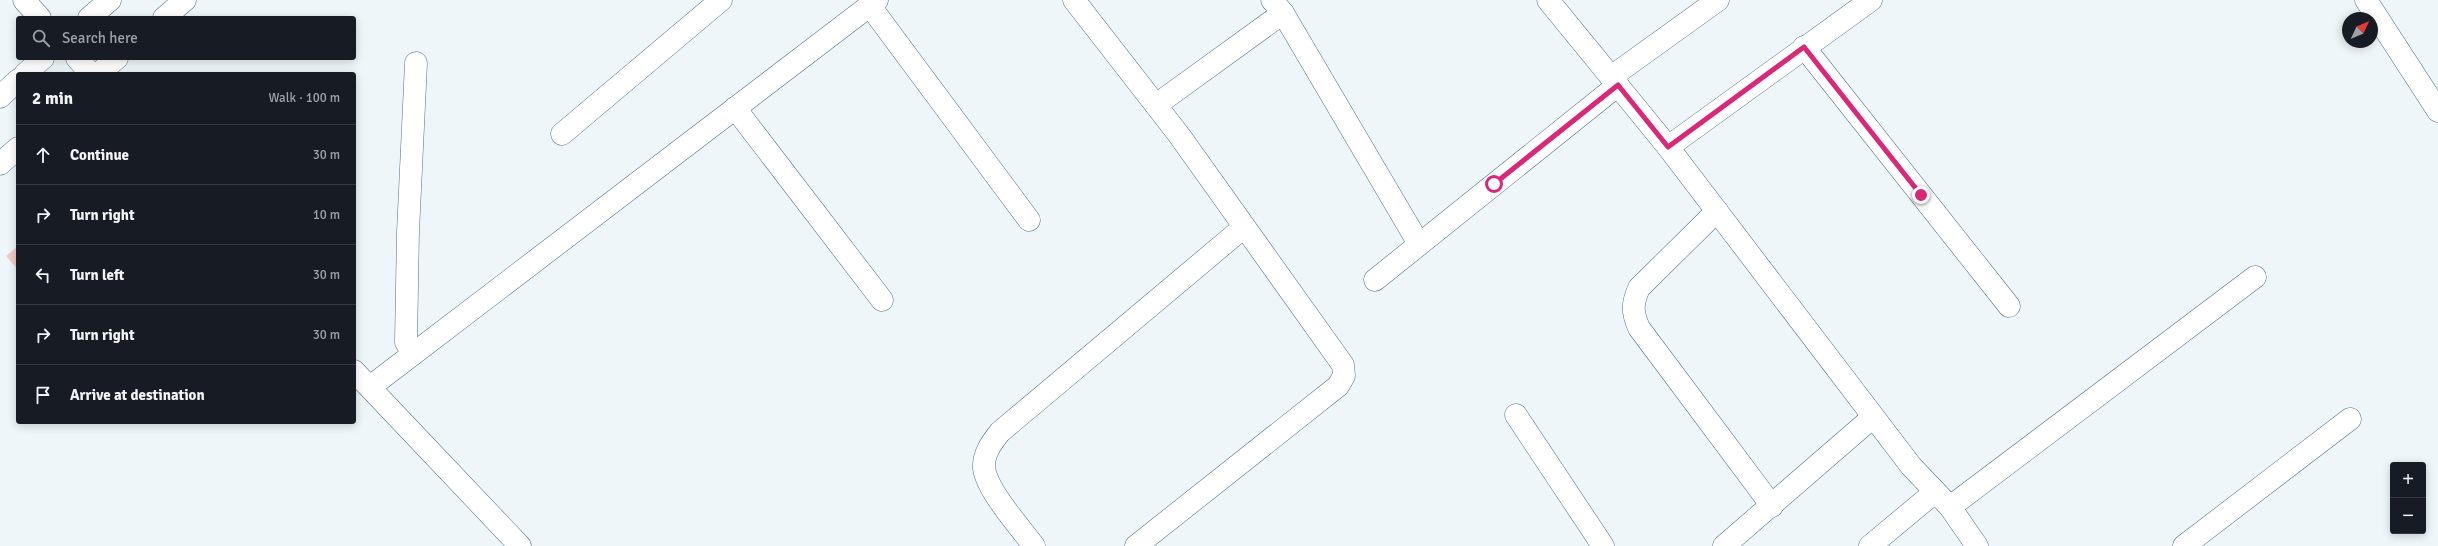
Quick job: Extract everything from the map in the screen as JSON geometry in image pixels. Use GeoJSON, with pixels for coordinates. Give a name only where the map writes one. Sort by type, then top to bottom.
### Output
{"type":"FeatureCollection","features":[{"type":"Feature","properties":{"kind":"street"},"geometry":{"type":"LineString","coordinates":[[24,0],[38,16]]}},
{"type":"Feature","properties":{"kind":"street"},"geometry":{"type":"LineString","coordinates":[[91,16],[110,0]]}},
{"type":"Feature","properties":{"kind":"street"},"geometry":{"type":"LineString","coordinates":[[166,16],[185,0]]}},
{"type":"Feature","properties":{"kind":"street"},"geometry":{"type":"LineString","coordinates":[[562,134],[721,0]]}},
{"type":"Feature","properties":{"kind":"street"},"geometry":{"type":"LineString","coordinates":[[1074,0],[1156,105],[1338,355],[1343,365],[1344,376],[1338,386],[1136,546]]}},
{"type":"Feature","properties":{"kind":"street"},"geometry":{"type":"LineString","coordinates":[[1548,0],[1668,147],[1873,417],[1911,466],[1942,499],[1977,546]]}},
{"type":"Feature","properties":{"kind":"street"},"geometry":{"type":"LineString","coordinates":[[1375,280],[1614,81],[1718,0]]}},
{"type":"Feature","properties":{"kind":"street"},"geometry":{"type":"LineString","coordinates":[[1668,147],[1804,47],[1871,0]]}},
{"type":"Feature","properties":{"kind":"street"},"geometry":{"type":"LineString","coordinates":[[2366,0],[2438,111]]}},
{"type":"Feature","properties":{"kind":"street"},"geometry":{"type":"LineString","coordinates":[[370,387],[874,3],[1029,220]]}},
{"type":"Feature","properties":{"kind":"street"},"geometry":{"type":"LineString","coordinates":[[1156,105],[1277,7],[1419,244]]}},
{"type":"Feature","properties":{"kind":"street"},"geometry":{"type":"LineString","coordinates":[[1804,47],[2009,306]]}},
{"type":"Feature","properties":{"kind":"street"},"geometry":{"type":"LineString","coordinates":[[27,72],[41,60]]}},
{"type":"Feature","properties":{"kind":"street"},"geometry":{"type":"LineString","coordinates":[[79,60],[89,72]]}},
{"type":"Feature","properties":{"kind":"street"},"geometry":{"type":"LineString","coordinates":[[100,72],[115,60]]}},
{"type":"Feature","properties":{"kind":"street"},"geometry":{"type":"LineString","coordinates":[[413,354],[406,342],[408,232],[416,63]]}},
{"type":"Feature","properties":{"kind":"street"},"geometry":{"type":"LineString","coordinates":[[0,97],[16,82]]}},
{"type":"Feature","properties":{"kind":"street"},"geometry":{"type":"LineString","coordinates":[[735,108],[882,300]]}},
{"type":"Feature","properties":{"kind":"street"},"geometry":{"type":"LineString","coordinates":[[0,164],[16,150]]}},
{"type":"Feature","properties":{"kind":"street"},"geometry":{"type":"LineString","coordinates":[[1717,211],[1639,288],[1633,302],[1633,314],[1638,328],[1772,506]]}},
{"type":"Feature","properties":{"kind":"street"},"geometry":{"type":"LineString","coordinates":[[1034,546],[994,493],[984,468],[988,446],[1000,432],[1244,226]]}},
{"type":"Feature","properties":{"kind":"street"},"geometry":{"type":"LineString","coordinates":[[1870,546],[1942,499],[2255,277]]}},
{"type":"Feature","properties":{"kind":"street"},"geometry":{"type":"LineString","coordinates":[[356,373],[520,546]]}},
{"type":"Feature","properties":{"kind":"street"},"geometry":{"type":"LineString","coordinates":[[1516,415],[1603,546]]}},
{"type":"Feature","properties":{"kind":"street"},"geometry":{"type":"LineString","coordinates":[[1724,546],[1873,417]]}},
{"type":"Feature","properties":{"kind":"street"},"geometry":{"type":"LineString","coordinates":[[2184,546],[2350,420]]}},
{"type":"Feature","properties":{"kind":"building"},"geometry":{"type":"Polygon","coordinates":[[[16,248],[16,268],[6,256],[16,248]]]}},
{"type":"Feature","properties":{"kind":"route"},"geometry":{"type":"LineString","coordinates":[[1494,184],[1618,85],[1668,147],[1804,47],[1921,195]]}}]}
